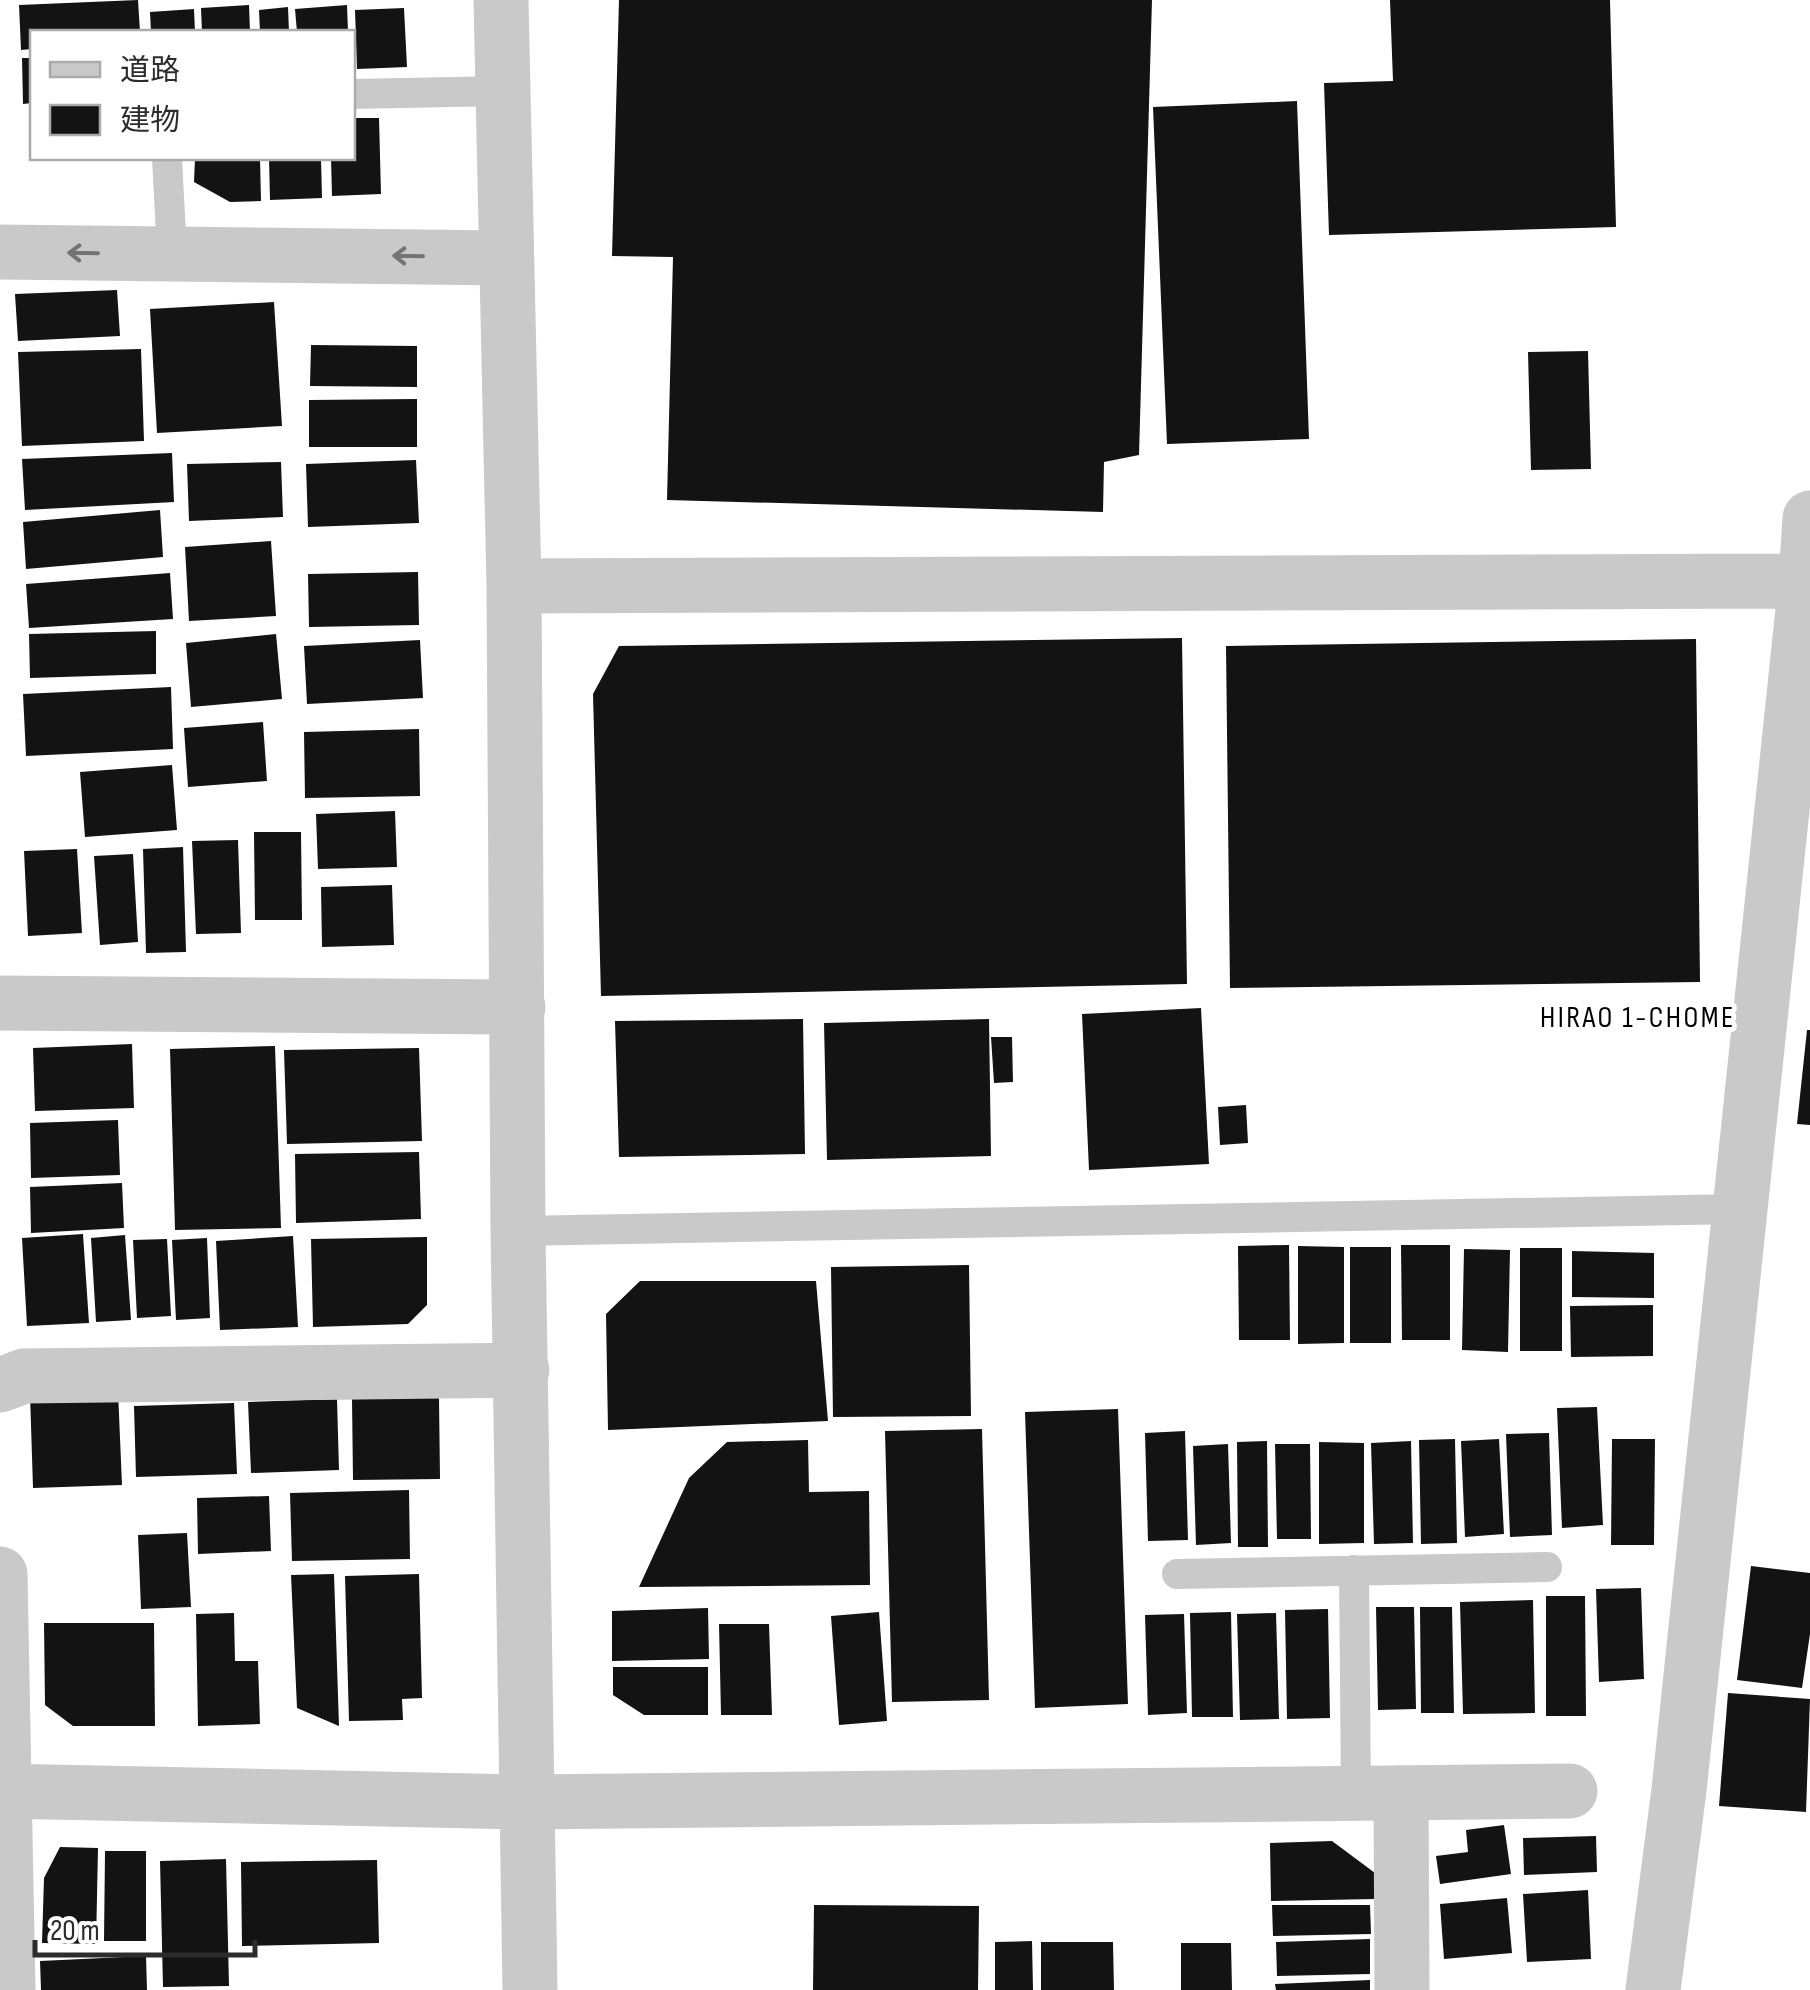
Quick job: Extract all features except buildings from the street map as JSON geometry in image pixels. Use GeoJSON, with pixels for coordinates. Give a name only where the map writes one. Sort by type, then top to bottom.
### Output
{"type":"FeatureCollection","features":[{"type":"Feature","properties":{"kind":"street"},"geometry":{"type":"LineString","coordinates":[[501,0],[514,586],[518,1231],[530,1990]]}},
{"type":"Feature","properties":{"kind":"street"},"geometry":{"type":"LineString","coordinates":[[0,252],[506,258]]}},
{"type":"Feature","properties":{"kind":"street"},"geometry":{"type":"LineString","coordinates":[[1654,1990],[1681,1771],[1810,518]]}},
{"type":"Feature","properties":{"kind":"street"},"geometry":{"type":"LineString","coordinates":[[514,586],[1806,582]]}},
{"type":"Feature","properties":{"kind":"street"},"geometry":{"type":"LineString","coordinates":[[0,1003],[518,1007]]}},
{"type":"Feature","properties":{"kind":"street"},"geometry":{"type":"LineString","coordinates":[[0,1385],[24,1376],[522,1370]]}},
{"type":"Feature","properties":{"kind":"street"},"geometry":{"type":"LineString","coordinates":[[0,1574],[8,1990]]}},
{"type":"Feature","properties":{"kind":"street"},"geometry":{"type":"LineString","coordinates":[[3,1792],[527,1802],[1570,1791]]}},
{"type":"Feature","properties":{"kind":"street"},"geometry":{"type":"LineString","coordinates":[[1378,1793],[1402,1990]]}},
{"type":"Feature","properties":{"kind":"lane"},"geometry":{"type":"LineString","coordinates":[[355,94],[503,91]]}},
{"type":"Feature","properties":{"kind":"lane"},"geometry":{"type":"LineString","coordinates":[[168,160],[172,254]]}},
{"type":"Feature","properties":{"kind":"lane"},"geometry":{"type":"LineString","coordinates":[[518,1231],[1740,1208]]}},
{"type":"Feature","properties":{"kind":"lane"},"geometry":{"type":"LineString","coordinates":[[1177,1574],[1547,1567]]}},
{"type":"Feature","properties":{"kind":"lane"},"geometry":{"type":"LineString","coordinates":[[1354,1570],[1378,1793]]}},
{"type":"Feature","properties":{"kind":"district","name":"HIRAO 1-CHOME"},"geometry":{"type":"Point","coordinates":[1638,1018]}}]}
